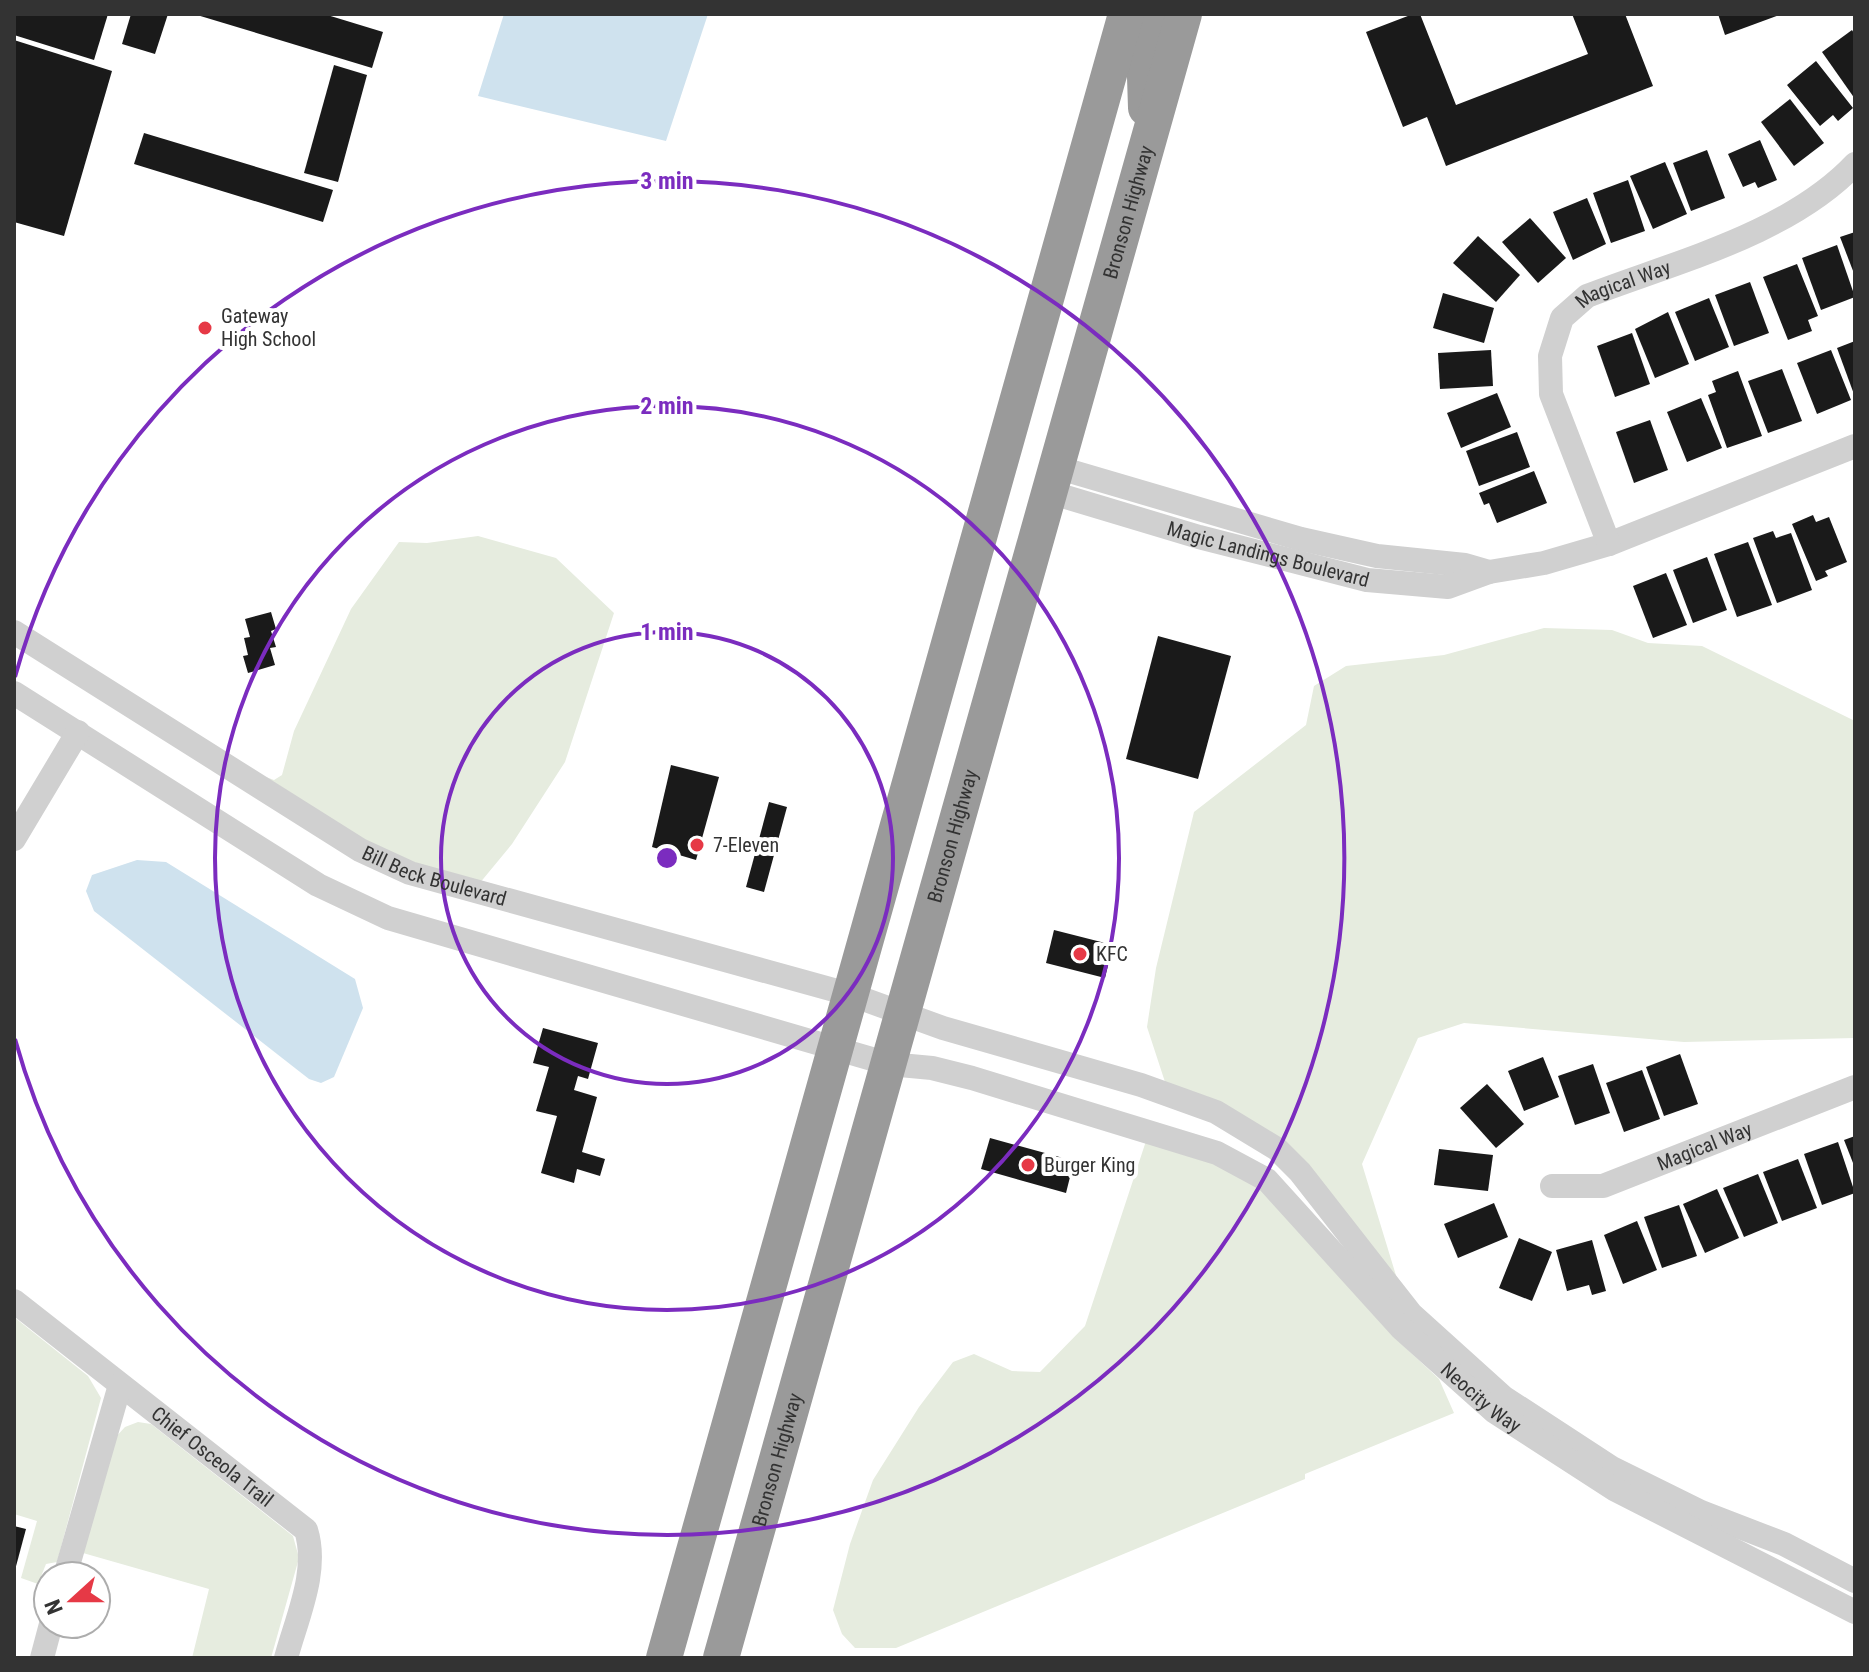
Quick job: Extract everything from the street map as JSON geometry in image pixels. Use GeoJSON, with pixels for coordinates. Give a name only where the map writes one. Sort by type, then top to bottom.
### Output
{"type":"FeatureCollection","features":[{"type":"Feature","properties":{"kind":"highway"},"geometry":{"type":"LineString","coordinates":[[664,1658],[1126,14]]}},
{"type":"Feature","properties":{"kind":"highway"},"geometry":{"type":"LineString","coordinates":[[1148,142],[1144,46],[1153,14]]}},
{"type":"Feature","properties":{"kind":"highway","name":"Bronson Highway"},"geometry":{"type":"LineString","coordinates":[[721,1658],[1184,14]]}},
{"type":"Feature","properties":{"kind":"street","name":"Magical Way"},"geometry":{"type":"LineString","coordinates":[[1609,544],[1551,394],[1550,356],[1562,318],[1587,296],[1779,221],[1841,178],[1855,164]]}},
{"type":"Feature","properties":{"kind":"street","name":"Magic Landings Boulevard"},"geometry":{"type":"LineString","coordinates":[[1053,479],[1199,537],[1367,580],[1448,587],[1489,572],[1544,563],[1609,544],[1855,446]]}},
{"type":"Feature","properties":{"kind":"street","name":"Bill Beck Boulevard"},"geometry":{"type":"LineString","coordinates":[[14,632],[360,850],[410,873],[904,1012]]}},
{"type":"Feature","properties":{"kind":"street"},"geometry":{"type":"LineString","coordinates":[[14,693],[318,885],[388,918],[889,1064]]}},
{"type":"Feature","properties":{"kind":"street"},"geometry":{"type":"LineString","coordinates":[[14,839],[78,732]]}},
{"type":"Feature","properties":{"kind":"street","name":"Neocity Way"},"geometry":{"type":"LineString","coordinates":[[904,1012],[943,1028],[1166,1094],[1216,1112],[1277,1149],[1330,1206],[1379,1276],[1411,1314],[1459,1360],[1541,1424],[1625,1474],[1701,1512],[1784,1544],[1855,1581]]}},
{"type":"Feature","properties":{"kind":"street","name":"Neocity Way"},"geometry":{"type":"LineString","coordinates":[[889,1064],[932,1068],[972,1078],[1152,1132],[1217,1153],[1267,1180],[1401,1328],[1463,1386],[1523,1432],[1614,1489],[1855,1612]]}},
{"type":"Feature","properties":{"kind":"street","name":"Magical Way"},"geometry":{"type":"LineString","coordinates":[[1552,1186],[1603,1186],[1855,1087]]}},
{"type":"Feature","properties":{"kind":"street","name":"Chief Osceola Trail"},"geometry":{"type":"LineString","coordinates":[[14,1301],[306,1530],[312,1551],[310,1572],[286,1658]]}},
{"type":"Feature","properties":{"kind":"street"},"geometry":{"type":"LineString","coordinates":[[70,1560],[120,1385]]}},
{"type":"Feature","properties":{"kind":"shaded area"},"geometry":{"type":"Polygon","coordinates":[[[478,536],[556,558],[614,613],[565,762],[512,844],[479,884],[414,863],[366,841],[266,777],[274,780],[282,775],[294,731],[351,609],[399,542],[427,543],[478,536]]]}},
{"type":"Feature","properties":{"kind":"shaded area"},"geometry":{"type":"Polygon","coordinates":[[[1544,628],[1612,630],[1648,643],[1702,646],[1855,721],[1855,1038],[1684,1042],[1464,1023],[1418,1038],[1362,1164],[1398,1282],[1309,1165],[1165,1082],[1147,1027],[1156,968],[1194,812],[1306,725],[1314,686],[1346,666],[1444,655],[1544,628]]]}},
{"type":"Feature","properties":{"kind":"shaded area"},"geometry":{"type":"Polygon","coordinates":[[[1146,1141],[1212,1162],[1260,1188],[1392,1335],[1439,1379],[1454,1413],[1305,1474],[1305,1479],[896,1648],[855,1648],[842,1634],[833,1610],[850,1544],[873,1480],[919,1407],[953,1362],[974,1354],[1012,1371],[1040,1372],[1085,1326],[1146,1141]]]}},
{"type":"Feature","properties":{"kind":"shaded area"},"geometry":{"type":"Polygon","coordinates":[[[14,1317],[88,1376],[101,1398],[58,1560],[32,1560],[32,1582],[21,1578],[37,1521],[14,1514],[14,1317]]]}},
{"type":"Feature","properties":{"kind":"shaded area"},"geometry":{"type":"Polygon","coordinates":[[[138,1422],[151,1424],[293,1536],[299,1558],[271,1658],[192,1658],[209,1589],[83,1553],[113,1440],[125,1427],[138,1422]]]}},
{"type":"Feature","properties":{"kind":"water"},"geometry":{"type":"Polygon","coordinates":[[[504,14],[708,14],[666,141],[478,96],[504,14]]]}},
{"type":"Feature","properties":{"kind":"water"},"geometry":{"type":"Polygon","coordinates":[[[137,860],[166,862],[355,979],[363,1008],[334,1077],[321,1083],[309,1079],[94,911],[86,891],[92,875],[137,860]]]}},
{"type":"Feature","properties":{"kind":"building"},"geometry":{"type":"Polygon","coordinates":[[[14,14],[108,14],[94,60],[14,35],[14,14]]]}},
{"type":"Feature","properties":{"kind":"building"},"geometry":{"type":"Polygon","coordinates":[[[131,14],[168,14],[155,54],[122,44],[131,14]]]}},
{"type":"Feature","properties":{"kind":"building"},"geometry":{"type":"Polygon","coordinates":[[[324,14],[383,32],[372,68],[197,15],[324,14]]]}},
{"type":"Feature","properties":{"kind":"building"},"geometry":{"type":"Polygon","coordinates":[[[1420,14],[1456,105],[1588,54],[1572,14],[1625,14],[1653,86],[1446,166],[1427,117],[1403,127],[1366,32],[1420,14]]]}},
{"type":"Feature","properties":{"kind":"building"},"geometry":{"type":"Polygon","coordinates":[[[1718,14],[1782,14],[1725,35],[1718,14]]]}},
{"type":"Feature","properties":{"kind":"building"},"geometry":{"type":"Polygon","coordinates":[[[1852,30],[1855,35],[1855,99],[1822,52],[1852,30]]]}},
{"type":"Feature","properties":{"kind":"building"},"geometry":{"type":"Polygon","coordinates":[[[14,40],[112,71],[64,236],[14,222],[14,40]]]}},
{"type":"Feature","properties":{"kind":"building"},"geometry":{"type":"Polygon","coordinates":[[[1816,61],[1853,108],[1838,121],[1833,115],[1820,126],[1787,85],[1816,61]]]}},
{"type":"Feature","properties":{"kind":"building"},"geometry":{"type":"Polygon","coordinates":[[[334,65],[367,75],[338,182],[304,173],[334,65]]]}},
{"type":"Feature","properties":{"kind":"building"},"geometry":{"type":"Polygon","coordinates":[[[1790,99],[1824,143],[1794,166],[1761,122],[1790,99]]]}},
{"type":"Feature","properties":{"kind":"building"},"geometry":{"type":"Polygon","coordinates":[[[144,133],[333,190],[323,222],[134,164],[144,133]]]}},
{"type":"Feature","properties":{"kind":"building"},"geometry":{"type":"Polygon","coordinates":[[[1760,140],[1777,180],[1758,188],[1755,182],[1743,187],[1728,154],[1760,140]]]}},
{"type":"Feature","properties":{"kind":"building"},"geometry":{"type":"Polygon","coordinates":[[[1707,150],[1725,198],[1691,211],[1673,163],[1707,150]]]}},
{"type":"Feature","properties":{"kind":"building"},"geometry":{"type":"Polygon","coordinates":[[[1665,162],[1687,214],[1653,229],[1630,176],[1665,162]]]}},
{"type":"Feature","properties":{"kind":"building"},"geometry":{"type":"Polygon","coordinates":[[[1628,180],[1645,231],[1611,243],[1593,193],[1628,180]]]}},
{"type":"Feature","properties":{"kind":"building"},"geometry":{"type":"Polygon","coordinates":[[[1587,198],[1606,244],[1573,260],[1553,212],[1587,198]]]}},
{"type":"Feature","properties":{"kind":"building"},"geometry":{"type":"Polygon","coordinates":[[[1530,218],[1566,258],[1538,283],[1502,242],[1530,218]]]}},
{"type":"Feature","properties":{"kind":"building"},"geometry":{"type":"Polygon","coordinates":[[[1855,232],[1855,276],[1840,237],[1855,232]]]}},
{"type":"Feature","properties":{"kind":"building"},"geometry":{"type":"Polygon","coordinates":[[[1478,236],[1520,275],[1496,302],[1453,263],[1478,236]]]}},
{"type":"Feature","properties":{"kind":"building"},"geometry":{"type":"Polygon","coordinates":[[[1837,245],[1855,297],[1821,310],[1802,258],[1837,245]]]}},
{"type":"Feature","properties":{"kind":"building"},"geometry":{"type":"Polygon","coordinates":[[[1797,264],[1818,316],[1808,320],[1812,331],[1788,340],[1763,277],[1797,264]]]}},
{"type":"Feature","properties":{"kind":"building"},"geometry":{"type":"Polygon","coordinates":[[[1750,282],[1769,333],[1734,346],[1715,295],[1750,282]]]}},
{"type":"Feature","properties":{"kind":"building"},"geometry":{"type":"Polygon","coordinates":[[[1443,293],[1494,308],[1484,343],[1433,328],[1443,293]]]}},
{"type":"Feature","properties":{"kind":"building"},"geometry":{"type":"Polygon","coordinates":[[[1709,298],[1729,347],[1695,361],[1675,312],[1709,298]]]}},
{"type":"Feature","properties":{"kind":"building"},"geometry":{"type":"Polygon","coordinates":[[[1668,312],[1689,364],[1655,378],[1635,329],[1668,312]]]}},
{"type":"Feature","properties":{"kind":"building"},"geometry":{"type":"Polygon","coordinates":[[[1632,333],[1650,384],[1615,397],[1597,346],[1632,333]]]}},
{"type":"Feature","properties":{"kind":"building"},"geometry":{"type":"Polygon","coordinates":[[[1855,341],[1855,397],[1837,348],[1855,341]]]}},
{"type":"Feature","properties":{"kind":"building"},"geometry":{"type":"Polygon","coordinates":[[[1491,350],[1493,386],[1440,389],[1438,353],[1491,350]]]}},
{"type":"Feature","properties":{"kind":"building"},"geometry":{"type":"Polygon","coordinates":[[[1831,350],[1851,400],[1817,414],[1797,363],[1831,350]]]}},
{"type":"Feature","properties":{"kind":"building"},"geometry":{"type":"Polygon","coordinates":[[[1782,369],[1802,421],[1768,433],[1748,381],[1782,369]]]}},
{"type":"Feature","properties":{"kind":"building"},"geometry":{"type":"Polygon","coordinates":[[[1738,371],[1762,436],[1727,448],[1708,395],[1716,392],[1712,381],[1738,371]]]}},
{"type":"Feature","properties":{"kind":"building"},"geometry":{"type":"Polygon","coordinates":[[[1497,393],[1511,427],[1461,448],[1447,413],[1497,393]]]}},
{"type":"Feature","properties":{"kind":"building"},"geometry":{"type":"Polygon","coordinates":[[[1701,398],[1722,448],[1687,462],[1667,412],[1701,398]]]}},
{"type":"Feature","properties":{"kind":"building"},"geometry":{"type":"Polygon","coordinates":[[[1650,420],[1668,470],[1634,483],[1616,432],[1650,420]]]}},
{"type":"Feature","properties":{"kind":"building"},"geometry":{"type":"Polygon","coordinates":[[[1517,432],[1530,467],[1479,486],[1466,451],[1517,432]]]}},
{"type":"Feature","properties":{"kind":"building"},"geometry":{"type":"Polygon","coordinates":[[[1534,471],[1547,503],[1497,523],[1489,503],[1484,505],[1479,493],[1534,471]]]}},
{"type":"Feature","properties":{"kind":"building"},"geometry":{"type":"Polygon","coordinates":[[[1813,515],[1816,522],[1829,517],[1847,562],[1825,571],[1828,576],[1816,581],[1792,524],[1813,515]]]}},
{"type":"Feature","properties":{"kind":"building"},"geometry":{"type":"Polygon","coordinates":[[[1773,531],[1776,538],[1791,533],[1812,590],[1777,603],[1753,538],[1773,531]]]}},
{"type":"Feature","properties":{"kind":"building"},"geometry":{"type":"Polygon","coordinates":[[[1748,542],[1772,605],[1737,617],[1714,554],[1748,542]]]}},
{"type":"Feature","properties":{"kind":"building"},"geometry":{"type":"Polygon","coordinates":[[[1707,557],[1727,610],[1693,623],[1673,570],[1707,557]]]}},
{"type":"Feature","properties":{"kind":"building"},"geometry":{"type":"Polygon","coordinates":[[[1666,573],[1687,625],[1653,638],[1633,586],[1666,573]]]}},
{"type":"Feature","properties":{"kind":"building"},"geometry":{"type":"Polygon","coordinates":[[[271,612],[276,629],[271,631],[276,647],[270,648],[275,665],[248,673],[243,656],[248,655],[244,638],[250,637],[245,619],[271,612]]]}},
{"type":"Feature","properties":{"kind":"building"},"geometry":{"type":"Polygon","coordinates":[[[1158,636],[1231,656],[1198,779],[1126,759],[1158,636]]]}},
{"type":"Feature","properties":{"kind":"building"},"geometry":{"type":"Polygon","coordinates":[[[671,765],[719,777],[696,860],[652,847],[671,765]]]}},
{"type":"Feature","properties":{"kind":"building"},"geometry":{"type":"Polygon","coordinates":[[[769,802],[787,807],[764,892],[746,887],[769,802]]]}},
{"type":"Feature","properties":{"kind":"building","name":"KFC"},"geometry":{"type":"Polygon","coordinates":[[[1054,930],[1113,945],[1105,978],[1046,963],[1054,930]]]}},
{"type":"Feature","properties":{"kind":"building"},"geometry":{"type":"Polygon","coordinates":[[[543,1028],[598,1043],[588,1079],[578,1076],[574,1090],[597,1097],[582,1152],[605,1159],[600,1176],[577,1169],[574,1183],[541,1173],[557,1116],[536,1111],[549,1067],[533,1063],[543,1028]]]}},
{"type":"Feature","properties":{"kind":"building"},"geometry":{"type":"Polygon","coordinates":[[[1680,1054],[1698,1104],[1664,1116],[1646,1067],[1680,1054]]]}},
{"type":"Feature","properties":{"kind":"building"},"geometry":{"type":"Polygon","coordinates":[[[1543,1057],[1559,1097],[1524,1111],[1508,1071],[1543,1057]]]}},
{"type":"Feature","properties":{"kind":"building"},"geometry":{"type":"Polygon","coordinates":[[[1593,1064],[1610,1113],[1575,1125],[1558,1076],[1593,1064]]]}},
{"type":"Feature","properties":{"kind":"building"},"geometry":{"type":"Polygon","coordinates":[[[1642,1070],[1660,1119],[1624,1132],[1606,1083],[1642,1070]]]}},
{"type":"Feature","properties":{"kind":"building"},"geometry":{"type":"Polygon","coordinates":[[[1487,1084],[1524,1124],[1496,1148],[1460,1108],[1487,1084]]]}},
{"type":"Feature","properties":{"kind":"building"},"geometry":{"type":"Polygon","coordinates":[[[1855,1136],[1855,1168],[1844,1140],[1855,1136]]]}},
{"type":"Feature","properties":{"kind":"building","name":"Burger King"},"geometry":{"type":"Polygon","coordinates":[[[990,1138],[1074,1161],[1066,1193],[981,1169],[990,1138]]]}},
{"type":"Feature","properties":{"kind":"building"},"geometry":{"type":"Polygon","coordinates":[[[1838,1142],[1855,1193],[1822,1205],[1804,1154],[1838,1142]]]}},
{"type":"Feature","properties":{"kind":"building"},"geometry":{"type":"Polygon","coordinates":[[[1439,1149],[1493,1155],[1488,1191],[1434,1185],[1439,1149]]]}},
{"type":"Feature","properties":{"kind":"building"},"geometry":{"type":"Polygon","coordinates":[[[1798,1159],[1817,1208],[1782,1221],[1763,1172],[1798,1159]]]}},
{"type":"Feature","properties":{"kind":"building"},"geometry":{"type":"Polygon","coordinates":[[[1758,1174],[1778,1223],[1744,1237],[1723,1188],[1758,1174]]]}},
{"type":"Feature","properties":{"kind":"building"},"geometry":{"type":"Polygon","coordinates":[[[1717,1189],[1739,1238],[1705,1253],[1683,1204],[1717,1189]]]}},
{"type":"Feature","properties":{"kind":"building"},"geometry":{"type":"Polygon","coordinates":[[[1494,1203],[1508,1237],[1458,1258],[1444,1224],[1494,1203]]]}},
{"type":"Feature","properties":{"kind":"building"},"geometry":{"type":"Polygon","coordinates":[[[1679,1205],[1697,1256],[1662,1268],[1644,1217],[1679,1205]]]}},
{"type":"Feature","properties":{"kind":"building"},"geometry":{"type":"Polygon","coordinates":[[[1637,1221],[1657,1270],[1623,1284],[1604,1235],[1637,1221]]]}},
{"type":"Feature","properties":{"kind":"building"},"geometry":{"type":"Polygon","coordinates":[[[1519,1238],[1552,1252],[1532,1301],[1499,1288],[1519,1238]]]}},
{"type":"Feature","properties":{"kind":"building"},"geometry":{"type":"Polygon","coordinates":[[[1592,1240],[1606,1291],[1592,1295],[1589,1285],[1567,1291],[1556,1250],[1592,1240]]]}},
{"type":"Feature","properties":{"kind":"building"},"geometry":{"type":"Polygon","coordinates":[[[14,1526],[26,1529],[15,1570],[14,1570],[14,1526]]]}},
{"type":"Feature","properties":{"kind":"place","name":"Gateway High School"},"geometry":{"type":"Point","coordinates":[205,328]}},
{"type":"Feature","properties":{"kind":"place","name":"7-Eleven"},"geometry":{"type":"Point","coordinates":[697,845]}},
{"type":"Feature","properties":{"kind":"place","name":"KFC"},"geometry":{"type":"Point","coordinates":[1080,954]}},
{"type":"Feature","properties":{"kind":"place","name":"Burger King"},"geometry":{"type":"Point","coordinates":[1028,1165]}}]}
